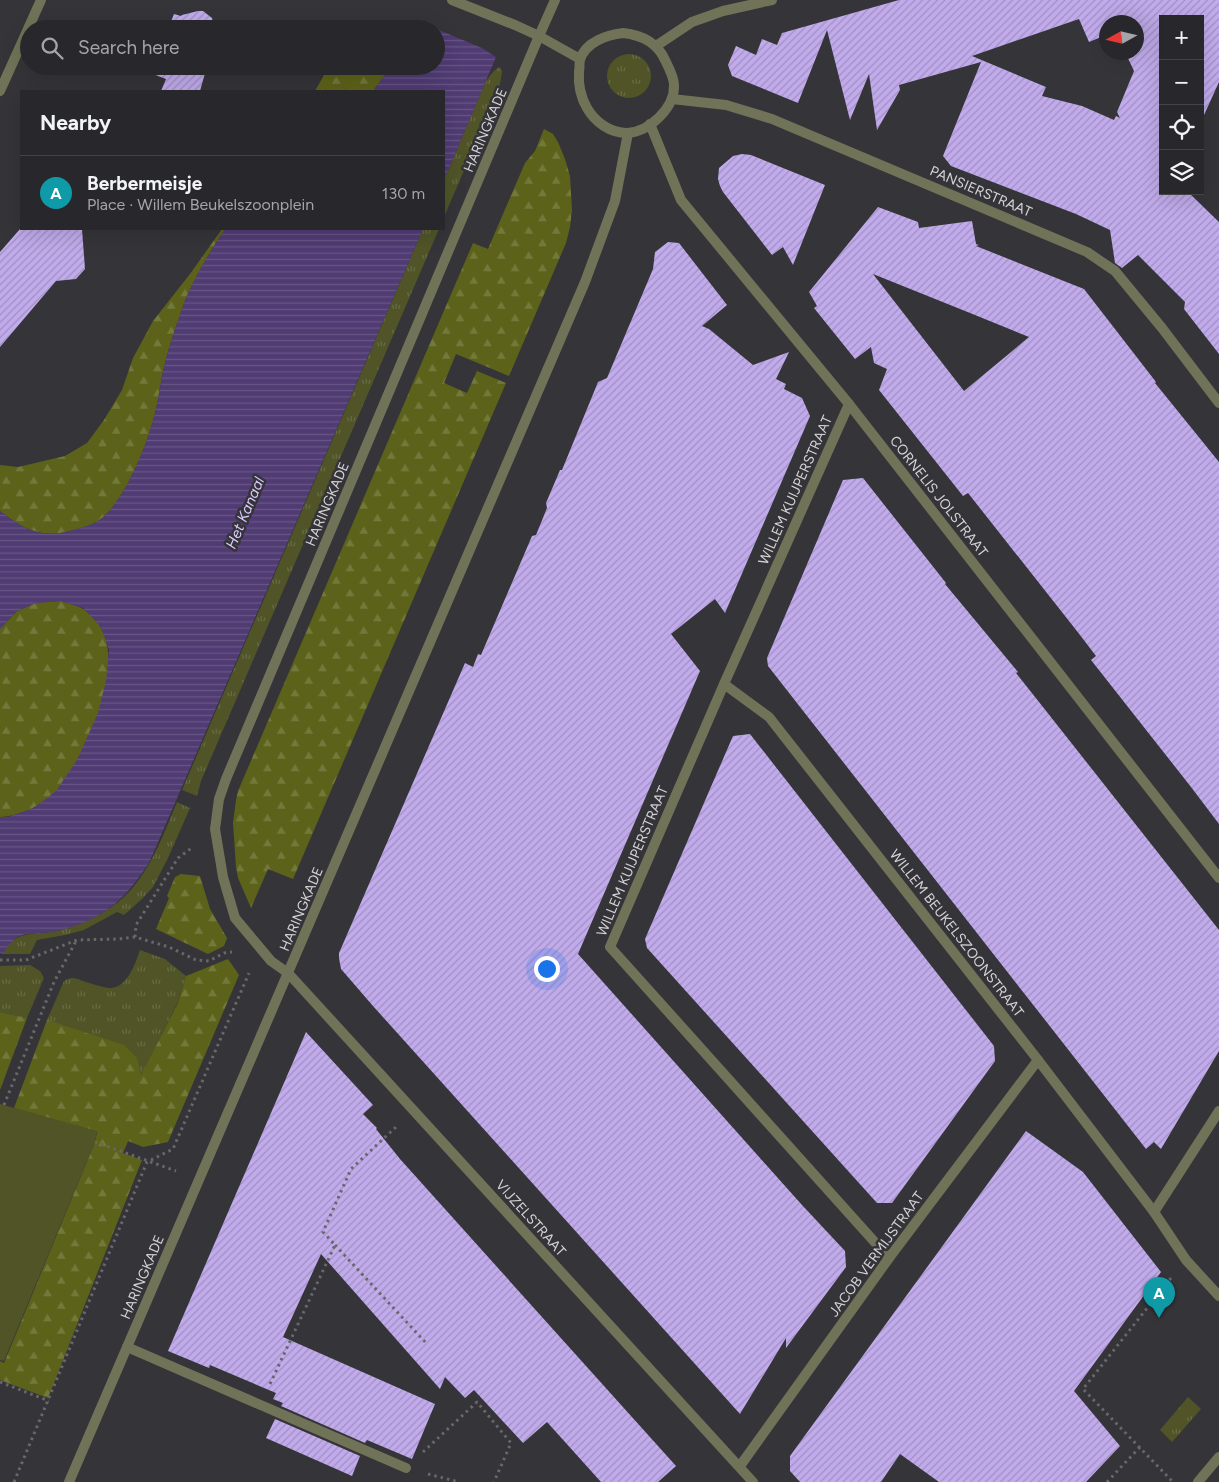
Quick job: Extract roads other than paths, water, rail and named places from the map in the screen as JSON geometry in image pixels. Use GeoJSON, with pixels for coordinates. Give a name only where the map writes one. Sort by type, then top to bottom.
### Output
{"type":"FeatureCollection","features":[{"type":"Feature","properties":{"kind":"street"},"geometry":{"type":"LineString","coordinates":[[32,20],[41,0]]}},
{"type":"Feature","properties":{"kind":"street"},"geometry":{"type":"LineString","coordinates":[[452,0],[539,36],[580,59]]}},
{"type":"Feature","properties":{"kind":"street","name":"HARINGKADE"},"geometry":{"type":"LineString","coordinates":[[288,973],[271,961],[235,918],[223,877],[215,829],[219,799],[555,0]]}},
{"type":"Feature","properties":{"kind":"street"},"geometry":{"type":"LineString","coordinates":[[656,46],[692,22],[723,11],[772,0]]}},
{"type":"Feature","properties":{"kind":"street"},"geometry":{"type":"LineString","coordinates":[[612,34],[635,34],[646,38],[656,46],[669,69],[674,85],[672,99],[665,111],[650,124],[628,133],[612,131],[598,122],[582,99],[578,83],[580,59],[589,46],[601,38],[612,34]]}},
{"type":"Feature","properties":{"kind":"street"},"geometry":{"type":"LineString","coordinates":[[0,91],[20,47]]}},
{"type":"Feature","properties":{"kind":"street","name":"PANSIERSTRAAT"},"geometry":{"type":"LineString","coordinates":[[672,99],[726,105],[772,119],[1087,252],[1115,271],[1162,328],[1219,403]]}},
{"type":"Feature","properties":{"kind":"street","name":"CORNELIS JOLSTRAAT"},"geometry":{"type":"LineString","coordinates":[[650,124],[682,200],[849,404],[1219,878]]}},
{"type":"Feature","properties":{"kind":"street","name":"HARINGKADE"},"geometry":{"type":"LineString","coordinates":[[69,1482],[585,282],[615,201],[628,133]]}},
{"type":"Feature","properties":{"kind":"street","name":"WILLEM KUIJPERSTRAAT"},"geometry":{"type":"LineString","coordinates":[[849,404],[724,684],[610,947],[889,1258]]}},
{"type":"Feature","properties":{"kind":"street","name":"WILLEM BEUKELSZOONSTRAAT"},"geometry":{"type":"LineString","coordinates":[[724,684],[769,716],[1038,1060],[1154,1212],[1186,1260],[1219,1296]]}},
{"type":"Feature","properties":{"kind":"street","name":"VIJZELSTRAAT"},"geometry":{"type":"LineString","coordinates":[[288,973],[753,1482]]}},
{"type":"Feature","properties":{"kind":"street","name":"JACOB VERMIJSTRAAT"},"geometry":{"type":"LineString","coordinates":[[740,1466],[889,1258],[1038,1060]]}},
{"type":"Feature","properties":{"kind":"street"},"geometry":{"type":"LineString","coordinates":[[1154,1212],[1219,1112]]}},
{"type":"Feature","properties":{"kind":"street"},"geometry":{"type":"LineString","coordinates":[[127,1347],[406,1468]]}},
{"type":"Feature","properties":{"kind":"street"},"geometry":{"type":"LineString","coordinates":[[1198,1482],[1219,1456]]}},
{"type":"Feature","properties":{"kind":"water"},"geometry":{"type":"Polygon","coordinates":[[[437,0],[496,57],[445,178],[445,90],[374,90],[385,75],[445,75],[445,20],[429,20],[437,0]]]}},
{"type":"Feature","properties":{"kind":"water","name":"Het Kanaal"},"geometry":{"type":"Polygon","coordinates":[[[224,230],[423,230],[149,863],[129,890],[105,911],[85,922],[65,929],[18,937],[13,940],[3,954],[0,953],[0,817],[8,817],[34,808],[56,791],[77,760],[98,713],[106,681],[109,650],[101,627],[83,608],[61,601],[36,603],[17,611],[0,629],[0,511],[18,524],[36,532],[55,534],[92,524],[101,519],[111,509],[129,482],[144,449],[154,417],[167,355],[175,329],[190,290],[224,230]]]}},
{"type":"Feature","properties":{"kind":"place","name":"Berbermeisje"},"geometry":{"type":"Point","coordinates":[1159,1318]}}]}
